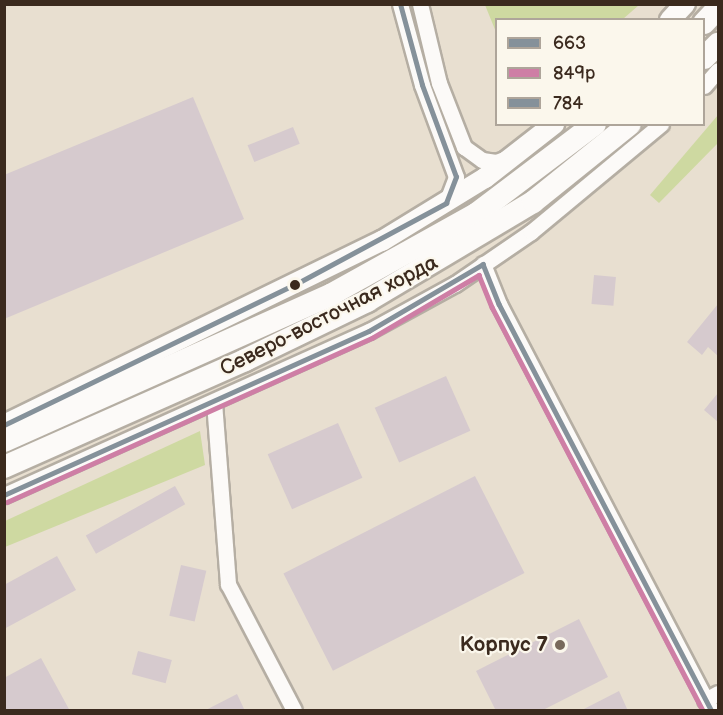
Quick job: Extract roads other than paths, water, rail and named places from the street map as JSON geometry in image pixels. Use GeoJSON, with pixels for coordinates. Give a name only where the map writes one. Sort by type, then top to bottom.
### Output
{"type":"FeatureCollection","features":[{"type":"Feature","properties":{"kind":"highway"},"geometry":{"type":"LineString","coordinates":[[705,22],[718,8]]}},
{"type":"Feature","properties":{"kind":"highway"},"geometry":{"type":"LineString","coordinates":[[705,57],[718,44]]}},
{"type":"Feature","properties":{"kind":"highway","name":"Северо-восточная хорда"},"geometry":{"type":"LineString","coordinates":[[4,441],[342,289],[476,214],[592,126]]}},
{"type":"Feature","properties":{"kind":"highway","name":"Северо-восточная хорда"},"geometry":{"type":"LineString","coordinates":[[4,467],[245,360],[367,301],[533,202],[628,126]]}},
{"type":"Feature","properties":{"kind":"main road"},"geometry":{"type":"LineString","coordinates":[[672,18],[685,4]]}},
{"type":"Feature","properties":{"kind":"main road"},"geometry":{"type":"LineString","coordinates":[[4,424],[304,280],[446,203],[518,154],[552,126]]}},
{"type":"Feature","properties":{"kind":"street"},"geometry":{"type":"LineString","coordinates":[[400,4],[422,85],[456,177],[446,203]]}},
{"type":"Feature","properties":{"kind":"street"},"geometry":{"type":"LineString","coordinates":[[420,4],[439,83],[464,147],[473,156],[489,161],[518,154]]}},
{"type":"Feature","properties":{"kind":"street"},"geometry":{"type":"LineString","coordinates":[[705,85],[718,70]]}},
{"type":"Feature","properties":{"kind":"street"},"geometry":{"type":"LineString","coordinates":[[4,495],[369,331],[455,284],[531,232],[659,126]]}},
{"type":"Feature","properties":{"kind":"street"},"geometry":{"type":"LineString","coordinates":[[483,264],[499,304],[712,701]]}},
{"type":"Feature","properties":{"kind":"street"},"geometry":{"type":"LineString","coordinates":[[214,402],[228,584],[294,711]]}},
{"type":"Feature","properties":{"kind":"place","name":"Корпус 7"},"geometry":{"type":"Point","coordinates":[560,645]}}]}
